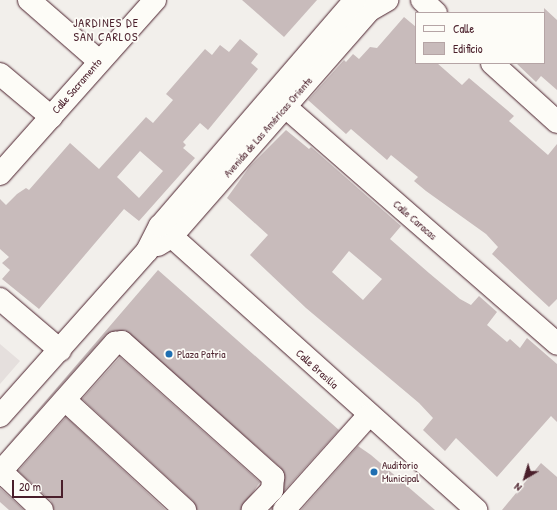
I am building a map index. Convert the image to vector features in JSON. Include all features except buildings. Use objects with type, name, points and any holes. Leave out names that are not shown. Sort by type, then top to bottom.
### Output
[{"type":"street","points":[[29,0],[99,61]]},
{"type":"street","name":"Calle Sacramento","points":[[0,174],[99,61],[155,0]]},
{"type":"street","name":"Avenida de Las Américas Oriente","points":[[280,101],[355,0]]},
{"type":"street","name":"Avenida de Las Américas Oriente","points":[[0,416],[280,101],[370,10],[387,0]]},
{"type":"street","points":[[422,0],[435,12]]},
{"type":"street","points":[[493,64],[557,122]]},
{"type":"street","points":[[0,74],[51,117]]},
{"type":"street","name":"Calle Caracas","points":[[280,101],[557,344]]},
{"type":"street","name":"Calle Brasilia","points":[[165,231],[368,416],[476,510]]},
{"type":"street","points":[[0,299],[60,350]]},
{"type":"street","points":[[42,510],[7,477],[3,469],[115,343],[122,342],[273,477],[272,490],[253,510]]},
{"type":"street","points":[[64,400],[185,510]]},
{"type":"street","points":[[284,510],[368,416]]},
{"type":"shaded area","points":[[0,344],[20,361],[0,384]]},
{"type":"place","name":"Plaza Patria","points":[[169,354]]},
{"type":"place","name":"Auditorio Municipal","points":[[374,472]]},
{"type":"district","name":"JARDINES DE SAN CARLOS","points":[[106,30]]}]
